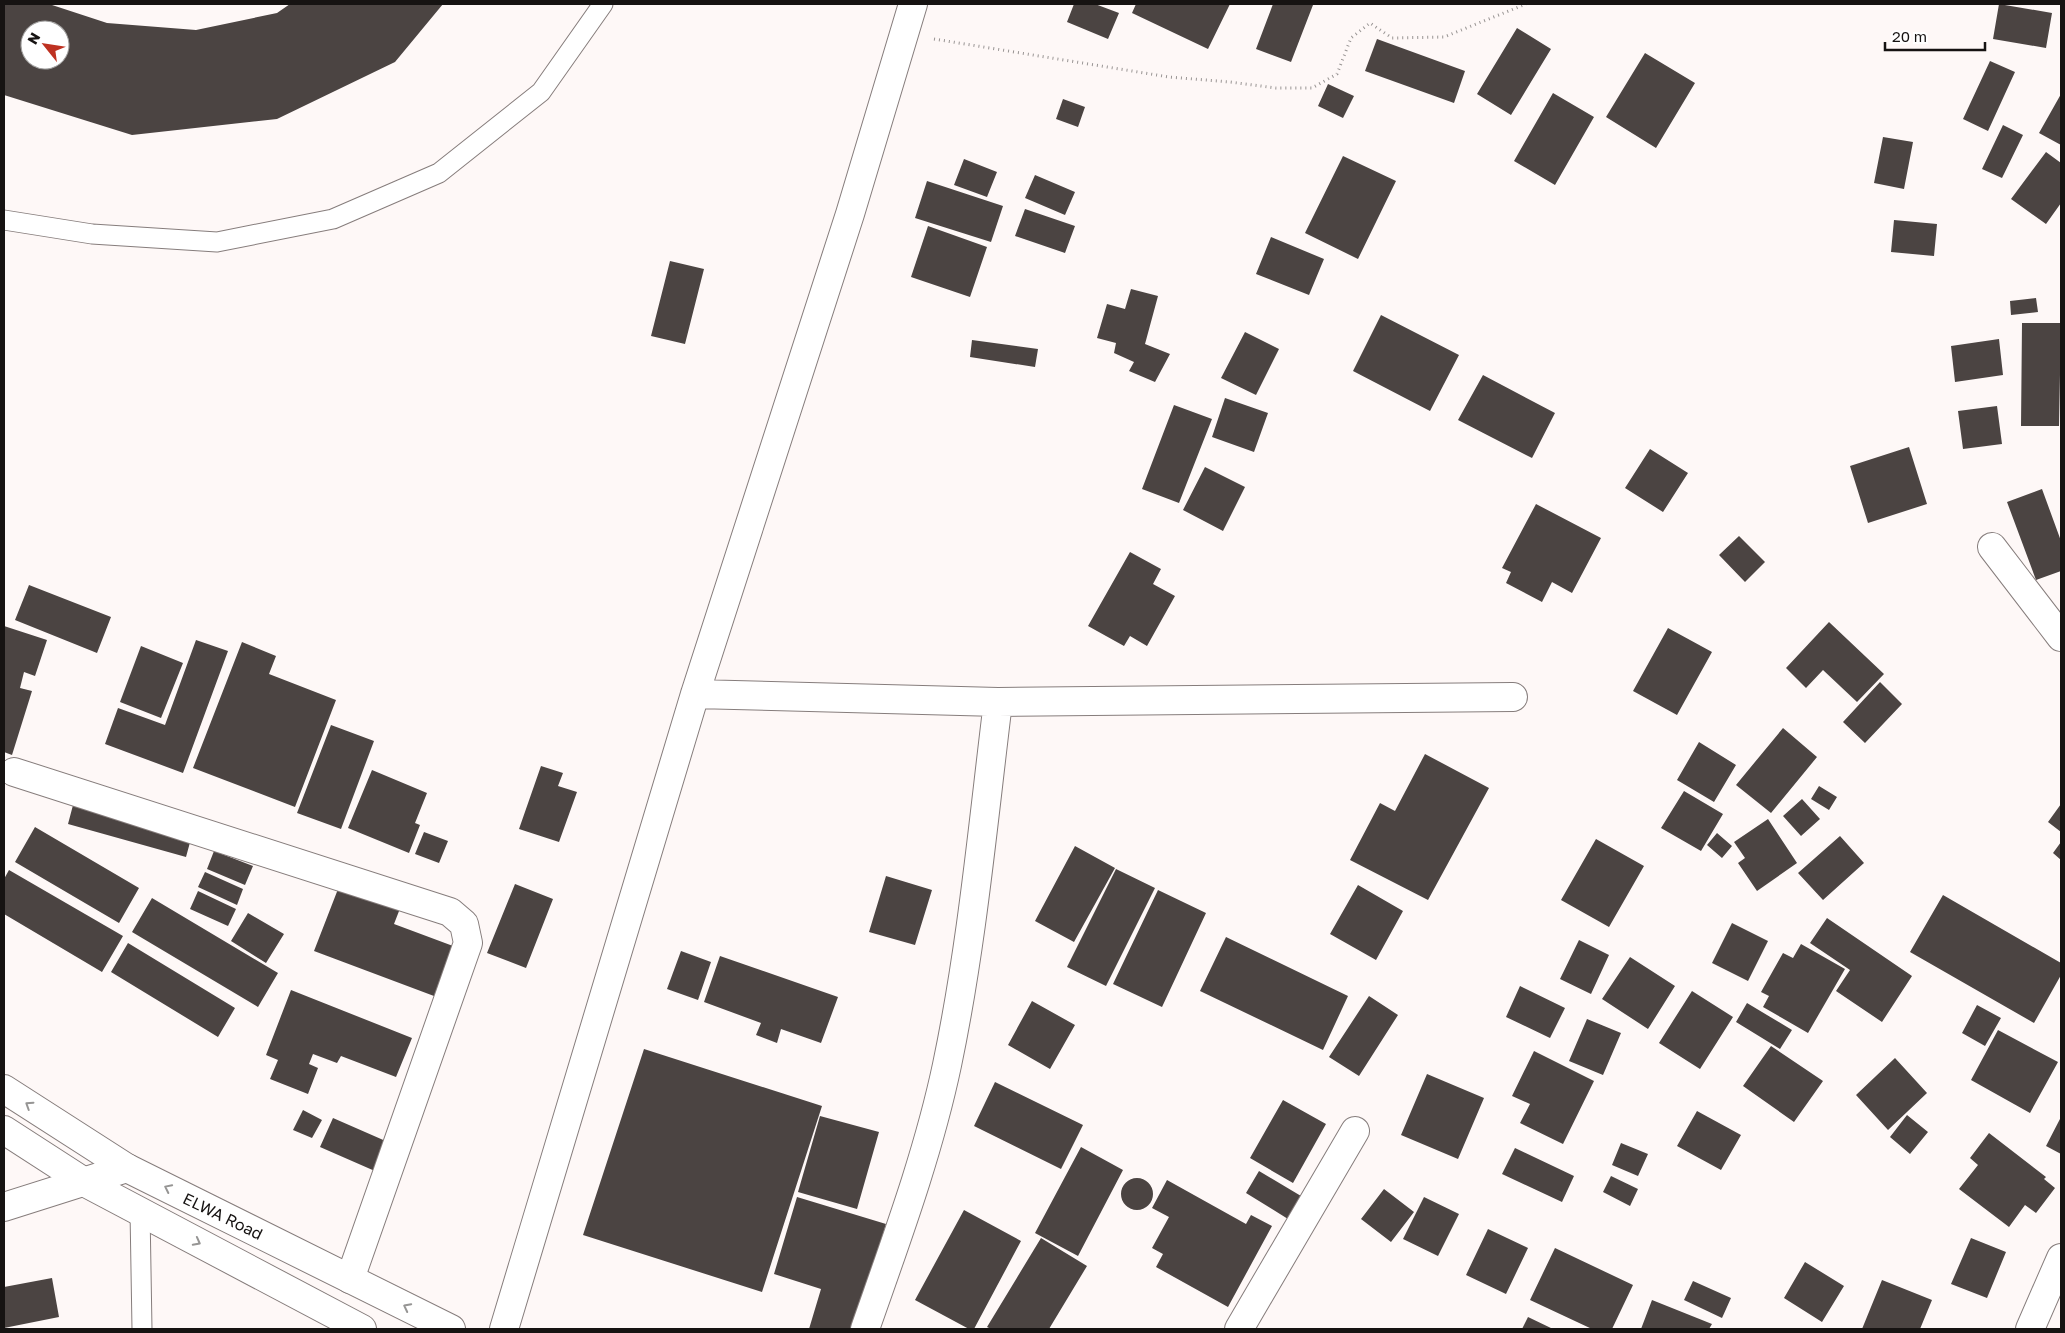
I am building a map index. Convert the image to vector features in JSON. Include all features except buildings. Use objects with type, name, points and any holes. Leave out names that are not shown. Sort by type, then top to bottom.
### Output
[{"type":"street","points":[[504,1329],[695,694],[850,214],[913,4]]},
{"type":"street","points":[[1992,547],[2061,637]]},
{"type":"street","points":[[695,694],[998,702],[1513,697]]},
{"type":"street","points":[[865,1329],[925,1146],[946,1067],[964,970],[998,702]]},
{"type":"street","points":[[14,772],[450,912],[464,924],[468,943],[350,1279]]},
{"type":"street","name":"ELWA Road","points":[[4,1089],[127,1168],[451,1329]]},
{"type":"street","name":"ELWA Road","points":[[4,1130],[86,1183],[362,1329]]},
{"type":"street","points":[[1239,1329],[1356,1131]]},
{"type":"street","points":[[4,1207],[86,1183],[127,1168]]},
{"type":"street","points":[[2030,1329],[2061,1258]]},
{"type":"lane","points":[[4,220],[92,234],[217,242],[333,219],[439,173],[541,92],[604,4]]},
{"type":"lane","points":[[140,1212],[142,1329]]},
{"type":"path","points":[[903,34],[1169,77],[1276,88],[1312,88],[1337,74],[1351,38],[1370,23],[1392,38],[1444,37],[1526,4]]}]
